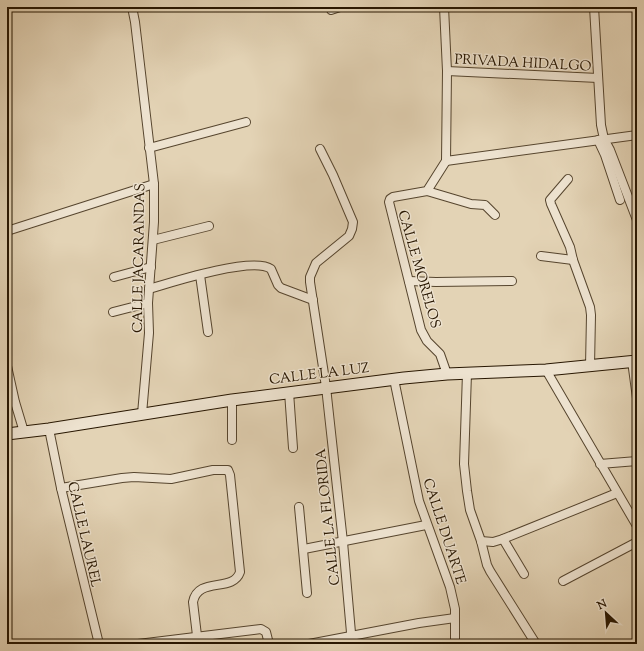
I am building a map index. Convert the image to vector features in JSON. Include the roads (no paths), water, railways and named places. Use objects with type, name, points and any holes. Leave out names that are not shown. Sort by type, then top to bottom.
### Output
[{"type":"street","name":"CALLE JACARANDAS","points":[[132,7],[136,22],[154,184],[148,303],[149,333],[142,414]]},
{"type":"street","points":[[331,10],[340,7]]},
{"type":"street","points":[[444,7],[447,71],[446,160],[427,191],[471,204],[485,205],[495,215]]},
{"type":"street","points":[[594,7],[601,140],[620,200]]},
{"type":"street","name":"PRIVADA HIDALGO","points":[[447,71],[598,78]]},
{"type":"street","points":[[149,148],[246,122]]},
{"type":"street","points":[[446,160],[637,135]]},
{"type":"street","points":[[601,140],[610,150],[637,220]]},
{"type":"street","name":"CALLE LA FLORIDA","points":[[320,149],[353,222],[349,236],[316,263],[310,277],[326,387],[352,640]]},
{"type":"street","points":[[568,179],[550,200],[555,216],[570,247],[573,260],[590,307],[590,366]]},
{"type":"street","points":[[7,231],[154,184]]},
{"type":"street","name":"CALLE MORELOS","points":[[427,191],[393,197],[389,202],[421,330],[427,341],[440,354],[447,374]]},
{"type":"street","points":[[152,240],[209,226]]},
{"type":"street","points":[[541,256],[573,260]]},
{"type":"street","points":[[149,288],[232,267],[262,265],[271,270],[281,288],[313,300]]},
{"type":"street","points":[[114,277],[151,267]]},
{"type":"street","points":[[200,275],[208,332]]},
{"type":"street","points":[[409,281],[512,281]]},
{"type":"street","points":[[113,312],[148,303]]},
{"type":"street","points":[[635,361],[637,398]]},
{"type":"street","name":"CALLE LA LUZ","points":[[7,434],[49,429],[232,400],[399,378],[447,374],[546,370],[635,361]]},
{"type":"street","points":[[7,366],[13,395],[24,432]]},
{"type":"street","points":[[546,370],[637,526]]},
{"type":"street","points":[[467,373],[464,464],[470,510],[481,541],[487,565],[536,644]]},
{"type":"street","name":"CALLE DUARTE","points":[[399,378],[419,501],[426,525],[450,587],[455,609],[456,644]]},
{"type":"street","points":[[289,392],[293,448]]},
{"type":"street","points":[[232,400],[232,440]]},
{"type":"street","name":"CALLE LAUREL","points":[[49,429],[61,488],[99,644]]},
{"type":"street","points":[[600,464],[637,461]]},
{"type":"street","points":[[61,488],[122,478],[134,477],[171,479],[223,469],[228,470],[230,475],[240,572],[233,581],[200,589],[194,597],[193,602],[197,641]]},
{"type":"street","points":[[481,541],[494,542],[503,539],[617,493]]},
{"type":"street","points":[[299,507],[307,593]]},
{"type":"street","points":[[304,549],[426,525]]},
{"type":"street","points":[[503,539],[524,574]]},
{"type":"street","points":[[563,581],[637,542]]},
{"type":"street","points":[[309,644],[352,640],[419,623],[455,618]]},
{"type":"street","points":[[138,644],[197,641],[261,629],[266,632],[269,644]]}]
